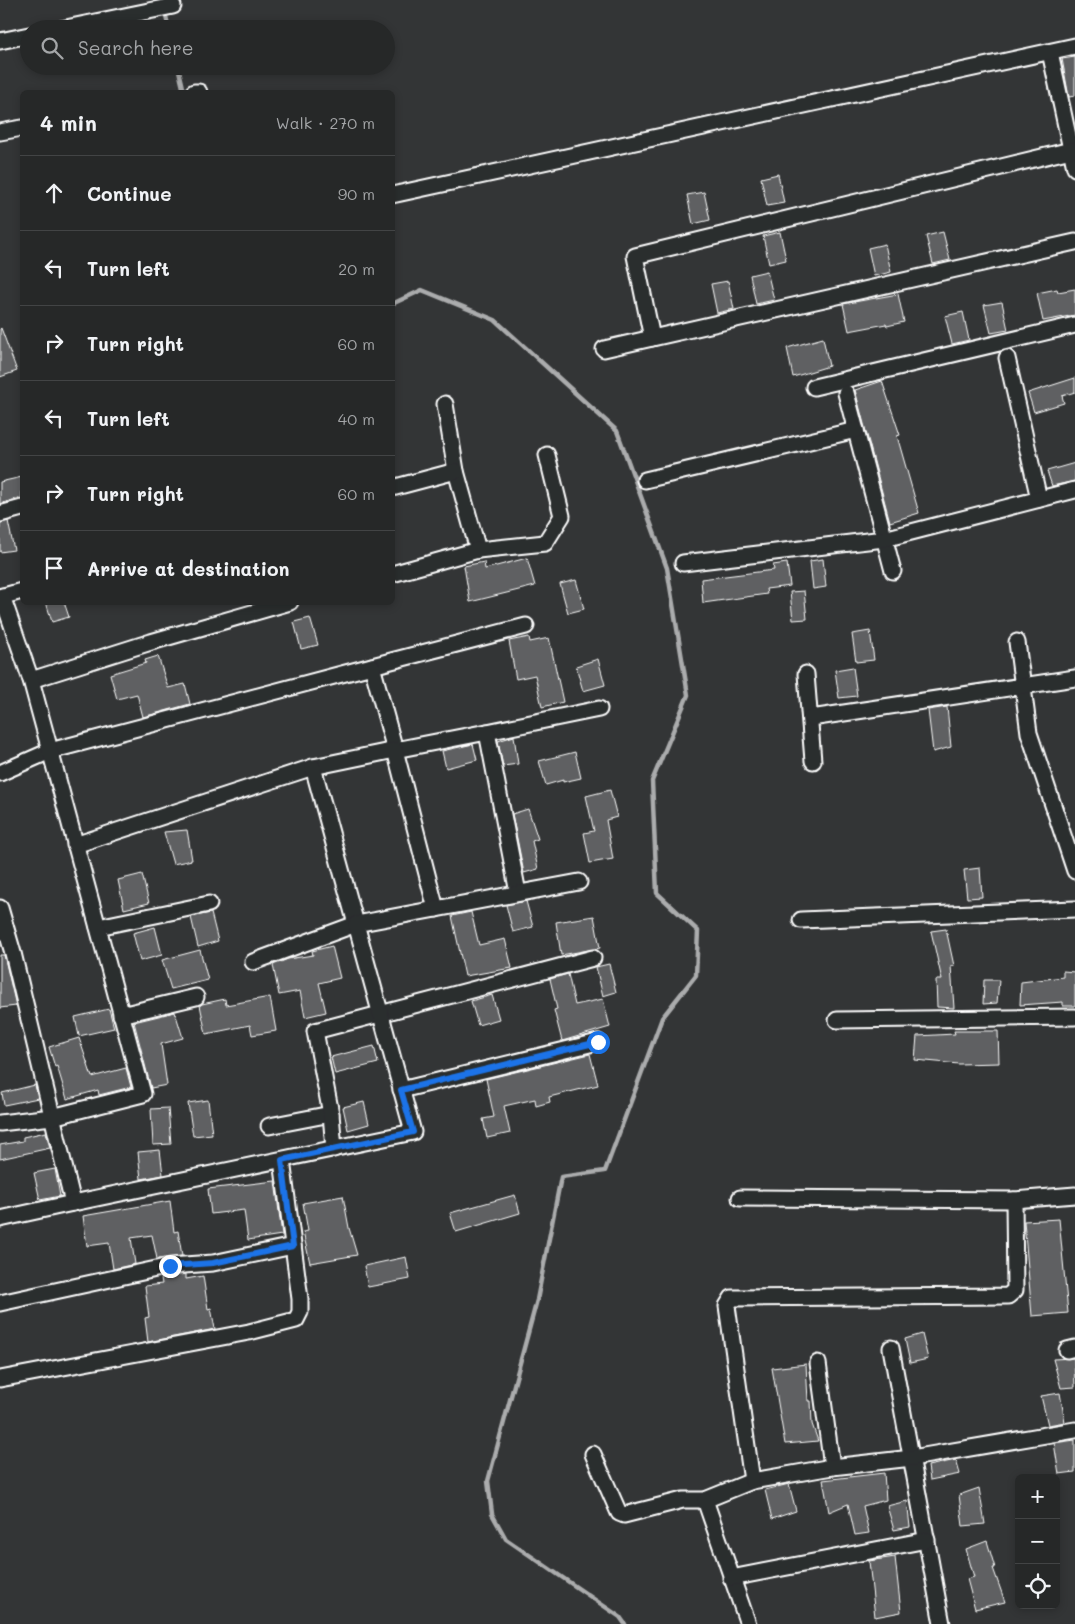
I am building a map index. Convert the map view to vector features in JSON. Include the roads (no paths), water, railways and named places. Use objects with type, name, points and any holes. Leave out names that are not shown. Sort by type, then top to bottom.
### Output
[{"type":"street","points":[[105,20],[173,6]]},
{"type":"street","points":[[0,41],[20,37]]},
{"type":"street","points":[[395,194],[1075,46]]},
{"type":"street","points":[[1050,52],[1075,168]]},
{"type":"street","points":[[0,132],[20,128]]},
{"type":"street","points":[[652,338],[635,256],[1071,150]]},
{"type":"street","points":[[604,349],[1075,242]]},
{"type":"street","points":[[814,387],[1075,325]]},
{"type":"street","points":[[1007,358],[1039,499]]},
{"type":"street","points":[[846,394],[893,571]]},
{"type":"street","points":[[445,404],[456,471],[478,550]]},
{"type":"street","points":[[645,480],[856,430]]},
{"type":"street","points":[[395,573],[478,550],[545,543],[562,516],[547,455]]},
{"type":"street","points":[[395,487],[456,471]]},
{"type":"street","points":[[683,563],[884,538],[1075,490]]},
{"type":"street","points":[[0,514],[20,509]]},
{"type":"street","points":[[0,1123],[52,1117],[143,1094],[31,680],[1,597],[20,592]]},
{"type":"street","points":[[31,680],[235,610],[269,605]]},
{"type":"street","points":[[0,773],[50,751],[526,626]]},
{"type":"street","points":[[1017,642],[1028,733],[1075,871]]},
{"type":"street","points":[[372,666],[436,909]]},
{"type":"street","points":[[806,674],[813,761]]},
{"type":"street","points":[[811,718],[1075,678]]},
{"type":"street","points":[[75,845],[312,767],[599,709]]},
{"type":"street","points":[[488,732],[518,893]]},
{"type":"street","points":[[0,1219],[413,1132],[312,767]]},
{"type":"street","points":[[252,962],[356,924],[579,882]]},
{"type":"street","points":[[98,928],[209,904]]},
{"type":"street","points":[[0,908],[13,953],[73,1203]]},
{"type":"street","points":[[801,920],[1075,909]]},
{"type":"street","points":[[334,1148],[331,1114],[315,1031],[593,958]]},
{"type":"street","points":[[121,1015],[196,996]]},
{"type":"street","points":[[837,1020],[1075,1017]]},
{"type":"street","points":[[401,1090],[598,1042]]},
{"type":"street","points":[[269,1126],[331,1114]]},
{"type":"street","points":[[0,1379],[249,1332],[296,1320],[300,1312],[300,1299],[282,1160]]},
{"type":"street","points":[[740,1198],[1014,1200],[1075,1195]]},
{"type":"street","points":[[752,1481],[726,1306],[732,1298],[1008,1296],[1015,1290],[1014,1200]]},
{"type":"street","points":[[0,1303],[170,1266],[213,1263],[293,1246]]},
{"type":"street","points":[[891,1348],[942,1624]]},
{"type":"street","points":[[818,1363],[832,1467]]},
{"type":"street","points":[[593,1454],[619,1513],[624,1514],[683,1500],[705,1500],[752,1481],[832,1467],[912,1458],[1075,1430]]},
{"type":"street","points":[[705,1500],[748,1624]]},
{"type":"street","points":[[731,1578],[927,1540]]},
{"type":"waterway","points":[[162,0],[167,20]]},
{"type":"waterway","points":[[180,75],[184,90]]},
{"type":"waterway","points":[[395,303],[422,290],[495,320],[617,431],[667,568],[688,695],[652,781],[657,893],[698,931],[696,975],[662,1018],[605,1171],[561,1177],[537,1300],[488,1481],[492,1514],[506,1539],[620,1617],[625,1624]]}]
